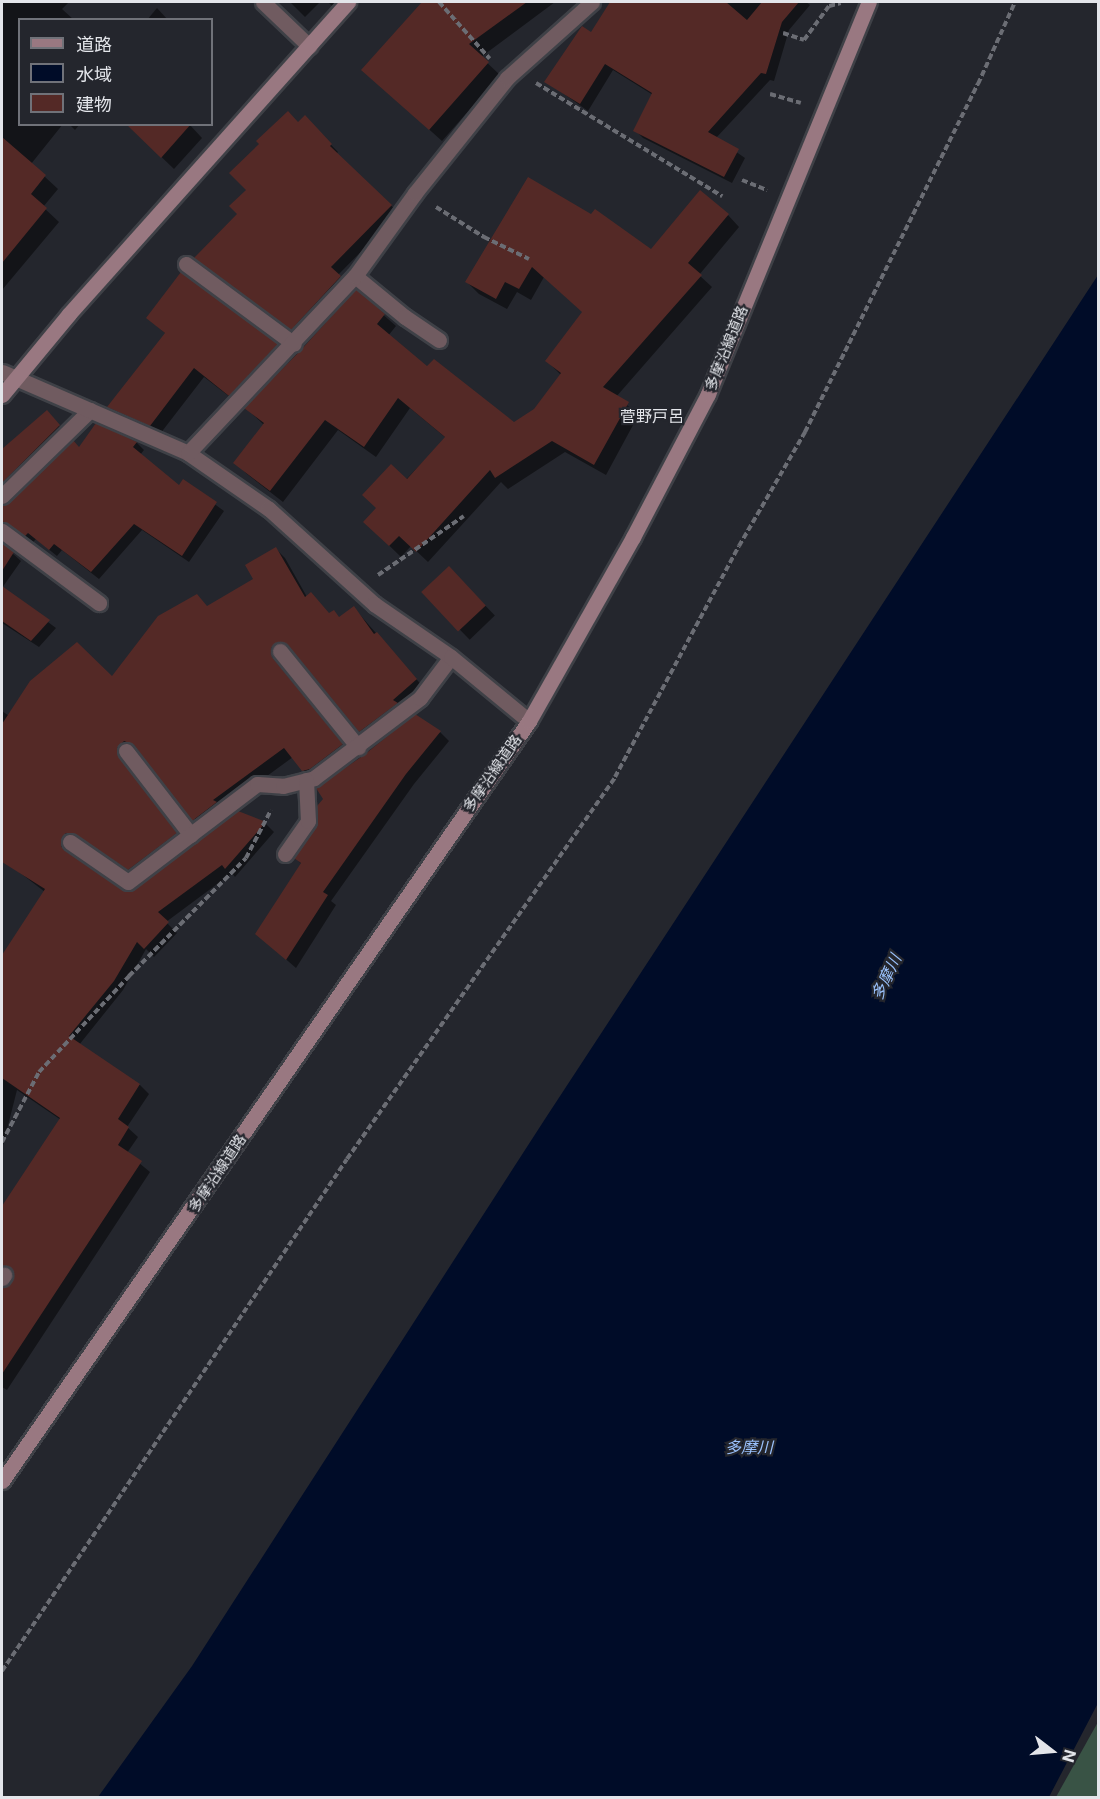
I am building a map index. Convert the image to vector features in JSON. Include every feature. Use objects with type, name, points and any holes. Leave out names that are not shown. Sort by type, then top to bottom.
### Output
[{"type":"street","points":[[262,2],[309,46]]},
{"type":"street","points":[[2,395],[69,314],[348,2]]},
{"type":"street","points":[[189,453],[294,344],[355,276],[415,194],[511,74],[592,2]]},
{"type":"street","name":"多摩沿線道路","points":[[2,1481],[530,721],[633,537],[708,394],[869,2]]},
{"type":"street","points":[[186,264],[294,344]]},
{"type":"street","points":[[355,276],[439,340]]},
{"type":"street","points":[[2,372],[189,453],[269,509],[374,604],[451,657],[530,721]]},
{"type":"street","points":[[2,496],[90,410]]},
{"type":"street","points":[[2,531],[99,603]]},
{"type":"street","points":[[280,651],[358,747]]},
{"type":"street","points":[[70,842],[128,882],[257,784],[283,786],[314,778],[420,698],[451,657]]},
{"type":"street","points":[[126,752],[191,835]]},
{"type":"street","points":[[285,854],[308,821],[306,780]]},
{"type":"path","points":[[439,2],[511,74],[722,196]]},
{"type":"path","points":[[783,33],[804,40],[829,6],[846,2]]},
{"type":"path","points":[[2,1671],[347,1159],[615,777],[739,546],[805,432],[978,84],[1015,2]]},
{"type":"path","points":[[770,94],[808,105]]},
{"type":"path","points":[[742,180],[773,193]]},
{"type":"path","points":[[415,194],[484,237],[529,259]]},
{"type":"path","points":[[358,590],[464,516]]},
{"type":"path","points":[[2,1142],[39,1072],[137,968],[246,858],[283,786]]},
{"type":"green space","points":[[1098,1722],[1098,1797],[1056,1797],[1075,1763]]},
{"type":"water","name":"多摩川","points":[[1098,275],[1098,1703],[1049,1797],[98,1797],[192,1666],[545,1119]]},
{"type":"building","points":[[422,2],[527,2],[469,44],[489,62],[429,130],[361,70]]},
{"type":"building","points":[[610,2],[726,2],[747,20],[762,2],[799,2],[782,22],[766,74],[761,73],[708,132],[739,149],[724,177],[633,131],[652,93],[605,64],[580,104],[544,82],[582,26],[591,32]]},
{"type":"building","points":[[288,111],[298,122],[305,115],[332,144],[330,146],[392,205],[331,267],[341,276],[291,330],[194,258],[237,214],[229,206],[246,190],[229,173],[259,144],[256,141]]},
{"type":"building","points":[[128,126],[189,126],[161,158]]},
{"type":"building","points":[[2,137],[46,175],[31,194],[47,208],[2,263]]},
{"type":"building","points":[[528,177],[591,214],[595,209],[651,249],[700,190],[729,214],[688,263],[702,275],[603,387],[629,402],[594,465],[552,441],[495,478],[490,470],[416,552],[399,536],[389,546],[363,522],[376,508],[362,495],[391,464],[407,479],[445,437],[398,398],[364,447],[325,420],[270,491],[233,463],[264,423],[244,408],[356,289],[385,314],[377,324],[427,366],[434,359],[514,422],[534,409],[561,373],[545,361],[582,312],[532,267],[519,289],[505,282],[496,299],[465,282]]},
{"type":"building","points":[[181,272],[278,344],[229,396],[194,368],[150,426],[107,407],[165,333],[146,318]]},
{"type":"building","points":[[47,410],[60,425],[2,483],[2,449]]},
{"type":"building","points":[[96,423],[137,442],[133,447],[179,485],[183,479],[217,502],[182,556],[134,524],[91,572],[54,544],[49,550],[28,533],[25,536],[2,521],[2,505],[9,503],[73,440],[79,447]]},
{"type":"building","points":[[2,543],[14,552],[2,571]]},
{"type":"building","points":[[276,547],[305,597],[311,592],[329,613],[334,610],[339,617],[354,606],[374,634],[377,632],[417,679],[393,700],[398,703],[359,732],[288,645],[278,642],[271,648],[272,657],[343,744],[310,769],[302,771],[284,748],[213,800],[217,802],[192,821],[134,745],[124,741],[117,748],[118,756],[177,833],[128,870],[75,834],[66,833],[62,837],[61,846],[64,850],[122,890],[129,892],[238,811],[266,822],[225,869],[222,865],[158,912],[169,922],[144,949],[137,942],[114,981],[69,1036],[140,1084],[118,1119],[129,1127],[118,1145],[142,1161],[2,1374],[2,1288],[10,1284],[14,1275],[10,1267],[2,1266],[2,1206],[60,1118],[2,1078],[2,955],[45,889],[2,862],[2,724],[30,681],[77,642],[112,676],[158,616],[197,594],[207,606],[253,579],[245,565]]},
{"type":"building","points":[[449,566],[486,605],[458,631],[421,592]]},
{"type":"building","points":[[2,586],[50,620],[31,641],[2,621]]},
{"type":"building","points":[[415,714],[441,731],[406,774],[323,892],[328,895],[286,960],[255,934],[301,863],[294,858],[316,827],[317,806],[323,799],[316,788],[364,755]]},
{"type":"district","name":"菅野戸呂","points":[[652,416]]}]
